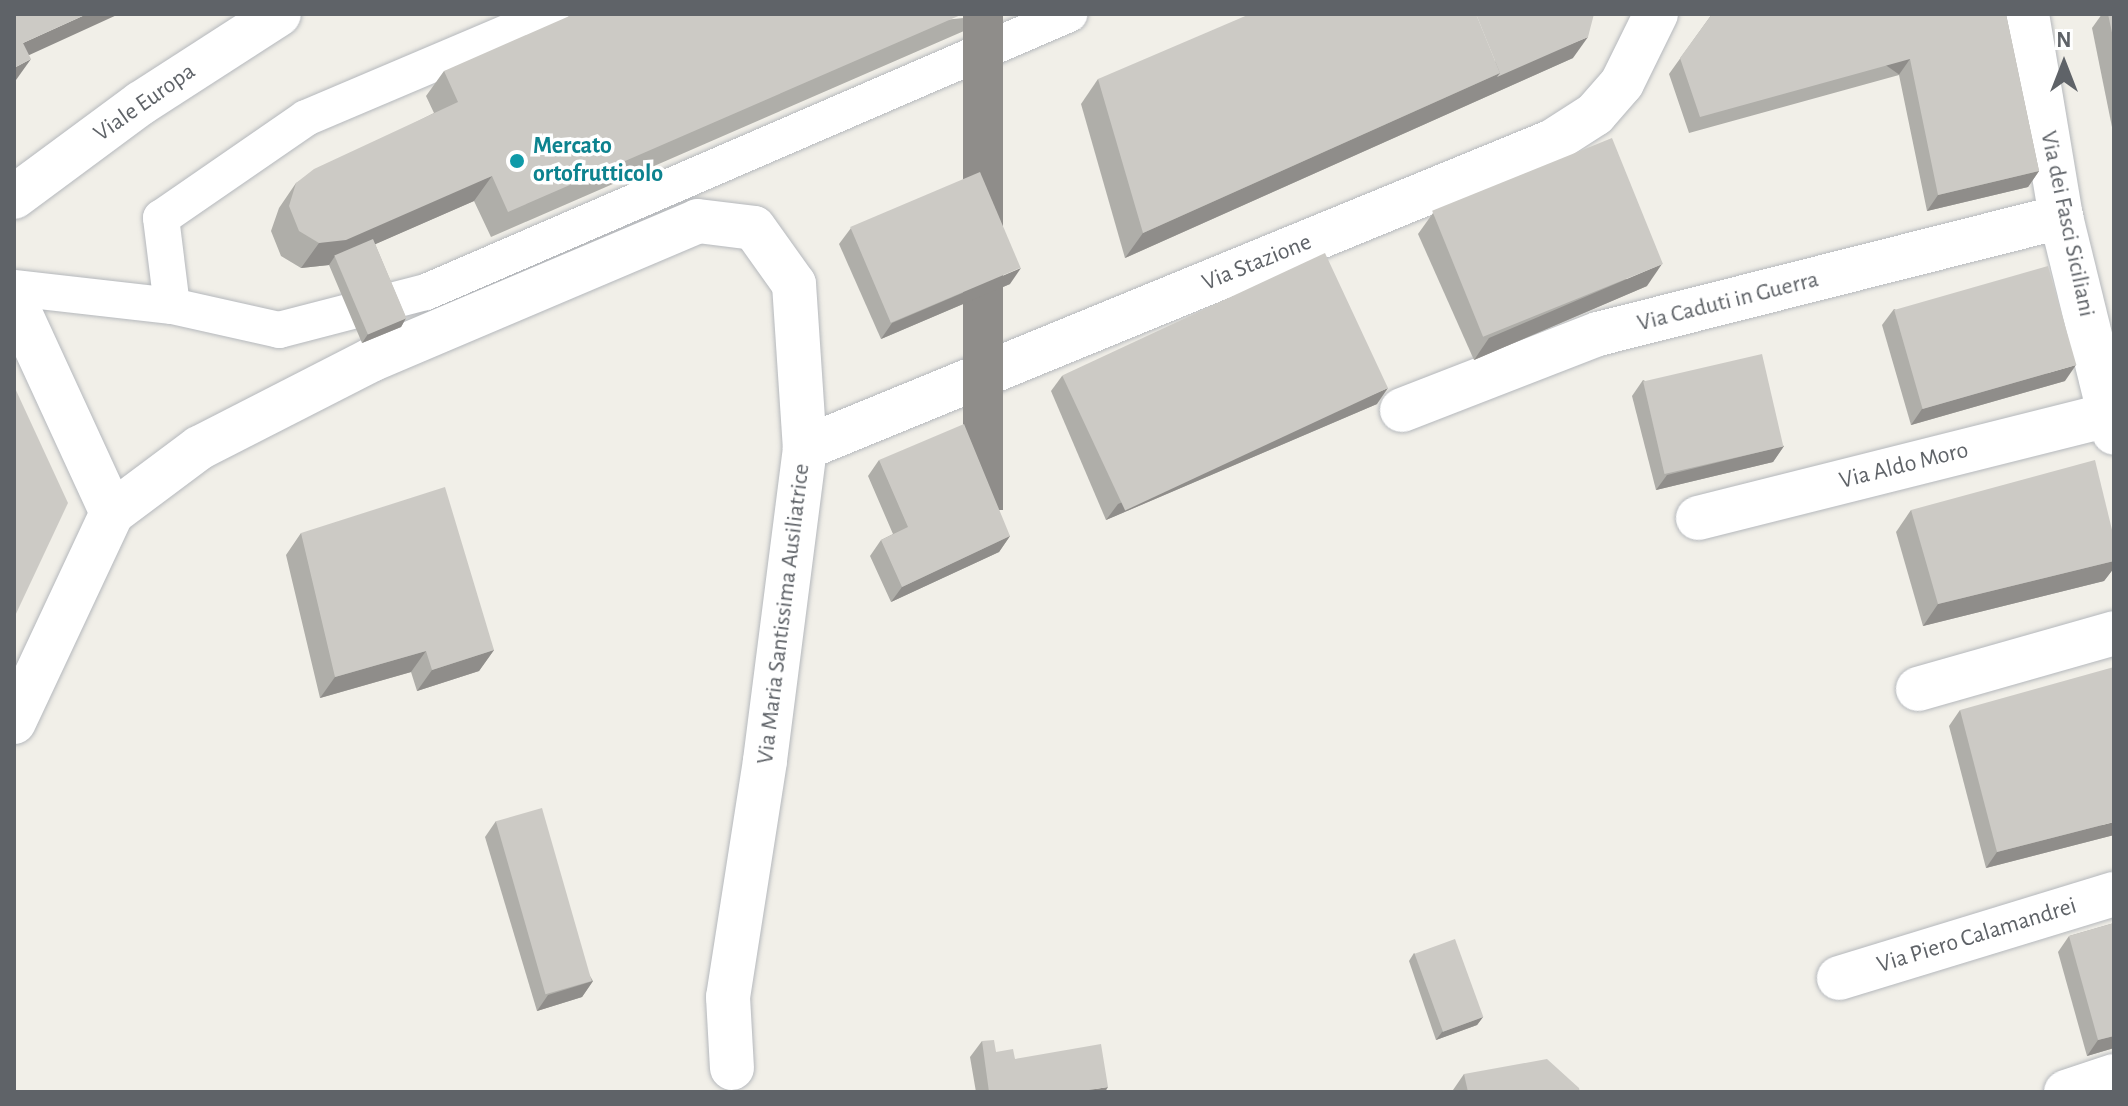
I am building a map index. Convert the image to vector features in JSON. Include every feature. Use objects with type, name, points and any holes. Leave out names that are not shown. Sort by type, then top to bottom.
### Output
[{"type":"street","name":"Viale Europa","points":[[14,197],[141,103],[279,14]]},
{"type":"street","name":"Via Stazione","points":[[805,448],[1553,141],[1595,114],[1622,83],[1656,14]]},
{"type":"street","name":"Via dei Fasci Siciliani","points":[[2027,14],[2061,217],[2112,424]]},
{"type":"street","name":"Via Caduti in Guerra","points":[[1402,410],[1598,334],[2061,217]]},
{"type":"street","name":"Via Maria Santissima Ausiliatrice","points":[[112,513],[199,448],[371,360],[698,221],[754,228],[794,284],[805,448],[765,761],[728,997],[732,1068]]},
{"type":"street","points":[[14,300],[112,513],[14,722]]},
{"type":"street","name":"Via Aldo Moro","points":[[1698,518],[2112,424]]},
{"type":"street","points":[[1918,689],[2114,633]]},
{"type":"street","name":"Via Piero Calamandrei","points":[[1839,978],[2114,894]]},
{"type":"street","points":[[2066,1092],[2114,1076]]},
{"type":"lane","points":[[172,306],[161,218],[306,118],[551,14]]},
{"type":"lane","points":[[14,288],[172,306],[279,330],[426,292],[1069,14]]},
{"type":"building","points":[[14,14],[87,14],[23,43],[31,59],[14,68]]},
{"type":"building","name":"Mercato ortofrutticolo","points":[[574,14],[963,14],[508,212],[492,176],[346,240],[319,243],[299,231],[289,206],[296,183],[314,169],[458,102],[444,71]]},
{"type":"building","points":[[1250,14],[1476,14],[1500,73],[1143,233],[1098,79]]},
{"type":"building","points":[[1476,14],[1594,14],[1588,37],[1497,77],[1500,73]]},
{"type":"building","points":[[1712,14],[2006,14],[2039,171],[1938,195],[1910,59],[1700,117],[1680,58]]},
{"type":"building","points":[[2108,14],[2114,14],[2114,42]]},
{"type":"building","points":[[1612,138],[1663,264],[1483,337],[1432,211]]},
{"type":"building","points":[[980,172],[1021,268],[891,323],[850,227]]},
{"type":"building","points":[[373,239],[407,318],[368,335],[334,255]]},
{"type":"building","points":[[1325,253],[1388,388],[1125,511],[1062,376]]},
{"type":"building","points":[[2048,266],[2076,365],[1923,409],[1894,310]]},
{"type":"building","points":[[1762,354],[1783,447],[1664,474],[1643,381]]},
{"type":"building","points":[[14,386],[68,503],[14,618]]},
{"type":"building","points":[[964,424],[1010,536],[902,587],[881,540],[908,527],[879,460]]},
{"type":"building","points":[[2095,460],[2114,538],[2114,561],[1938,604],[1911,510]]},
{"type":"building","points":[[445,487],[494,650],[432,670],[426,651],[335,677],[301,533]]},
{"type":"building","points":[[2114,667],[2114,822],[1997,852],[1960,710]]},
{"type":"building","points":[[542,808],[592,981],[545,994],[496,821]]},
{"type":"building","points":[[2114,923],[2114,1036],[2098,1040],[2069,936]]},
{"type":"building","points":[[1455,939],[1483,1017],[1443,1032],[1415,954]]},
{"type":"building","points":[[994,1040],[996,1052],[1013,1049],[1015,1059],[1101,1044],[1108,1087],[1076,1092],[989,1092],[982,1041]]},
{"type":"building","points":[[1547,1059],[1580,1092],[1468,1092],[1464,1074]]},
{"type":"place","name":"Mercato ortofrutticolo","points":[[517,161]]}]
